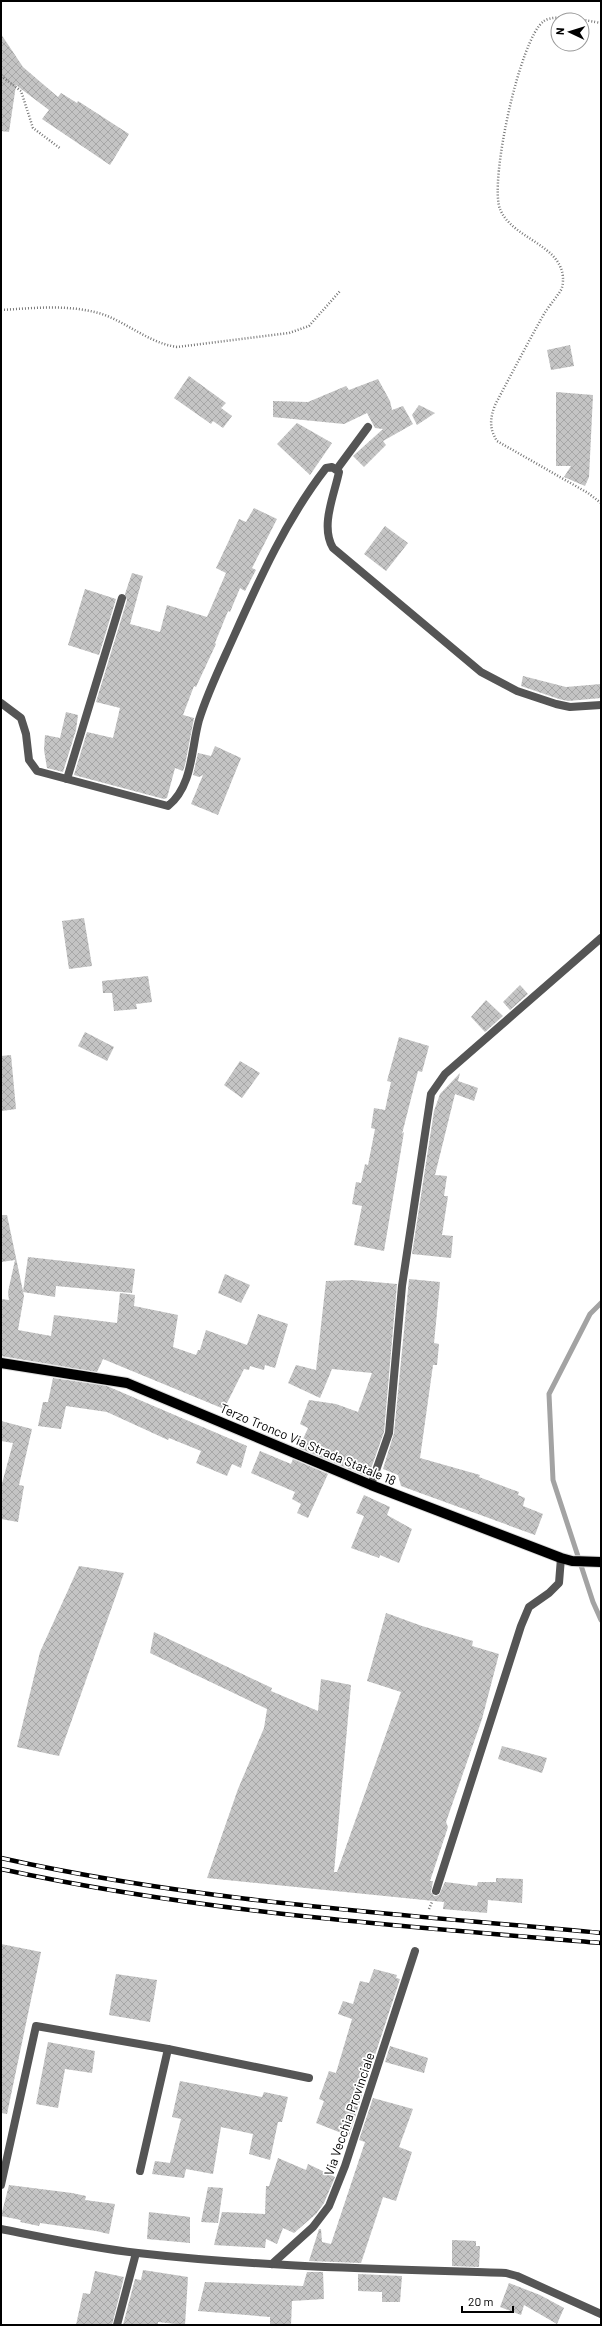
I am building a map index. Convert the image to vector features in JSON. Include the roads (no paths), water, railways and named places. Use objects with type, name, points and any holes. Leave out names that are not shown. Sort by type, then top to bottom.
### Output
[{"type":"main road","name":"Terzo Tronco Via Strada Statale 18","points":[[1,1363],[128,1383],[371,1485],[561,1558],[572,1561],[601,1562]]},
{"type":"street","points":[[337,469],[368,427]]},
{"type":"street","points":[[1,703],[21,718],[26,734],[29,760],[37,771],[159,805],[168,806],[178,798],[184,786],[199,720],[212,686],[261,577],[309,490],[326,468],[332,467],[337,469]]},
{"type":"street","points":[[337,469],[339,472],[327,529],[328,539],[333,548],[481,672],[516,691],[556,704],[570,707],[601,705]]},
{"type":"street","points":[[66,780],[122,598]]},
{"type":"street","points":[[371,1485],[389,1433],[402,1286],[431,1094],[445,1074],[601,938]]},
{"type":"street","points":[[436,1891],[521,1626],[529,1607],[549,1593],[559,1583],[561,1558]]},
{"type":"street","name":"Via Vecchia Provinciale","points":[[272,2264],[313,2228],[329,2206],[345,2166],[415,1950]]},
{"type":"street","points":[[1,2185],[36,2026],[168,2049],[309,2078]]},
{"type":"street","points":[[140,2171],[168,2049]]},
{"type":"street","points":[[1,2229],[136,2253],[272,2264],[506,2273],[517,2276],[601,2314]]},
{"type":"street","points":[[117,2325],[136,2253]]},
{"type":"waterway","points":[[601,1303],[590,1314],[549,1394],[553,1480],[593,1602],[601,1620]]},
{"type":"railway","points":[[1,1858],[150,1886],[224,1896],[375,1913],[601,1933]]},
{"type":"railway","points":[[1,1869],[75,1884],[224,1907],[300,1916],[601,1943]]}]
